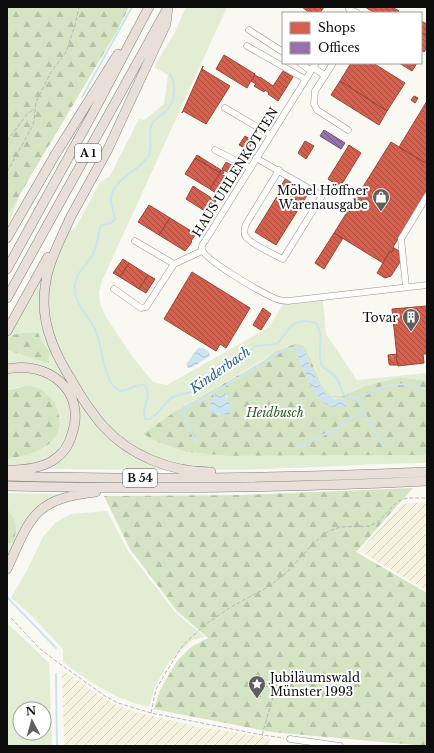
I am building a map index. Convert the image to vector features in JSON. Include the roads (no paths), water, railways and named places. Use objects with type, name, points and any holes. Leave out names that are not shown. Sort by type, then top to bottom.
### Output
[{"type":"highway","name":"A 1","points":[[7,269],[149,7]]},
{"type":"highway","name":"A 1","points":[[7,298],[168,7]]},
{"type":"highway","points":[[7,331],[108,149],[166,24],[168,7]]},
{"type":"highway","points":[[7,238],[55,155],[120,52],[139,27]]},
{"type":"highway","points":[[71,216],[48,270],[44,292],[45,313],[48,332],[56,352],[67,373],[93,414],[118,441],[160,464],[197,472],[233,472],[272,477]]},
{"type":"highway","points":[[7,369],[30,367],[44,371],[57,378],[66,388],[71,397],[75,419],[68,446],[53,461],[36,468],[7,470]]},
{"type":"highway","name":"B 54","points":[[7,476],[137,478],[272,477],[427,472]]},
{"type":"highway","name":"B 54","points":[[7,486],[162,488],[287,486],[427,481]]},
{"type":"highway","points":[[7,569],[30,520],[42,508],[56,500],[75,495],[162,488]]},
{"type":"street","points":[[249,30],[282,51]]},
{"type":"street","points":[[247,46],[306,79]]},
{"type":"street","points":[[303,64],[313,67],[325,76]]},
{"type":"street","points":[[332,64],[315,91],[314,104],[317,110],[348,130]]},
{"type":"street","name":"HAUS UHLENKOTTEN","points":[[313,67],[205,241],[202,251],[214,262],[263,292],[281,300],[288,301],[427,285]]},
{"type":"street","points":[[225,108],[271,135]]},
{"type":"street","points":[[215,150],[250,168]]},
{"type":"street","points":[[256,158],[279,170],[322,196],[283,259],[249,240],[244,231],[246,224],[279,170]]},
{"type":"street","points":[[406,287],[401,238],[427,196]]},
{"type":"street","points":[[135,242],[174,264]]},
{"type":"street","points":[[114,289],[141,308],[146,307],[174,264],[202,251]]},
{"type":"street","points":[[290,739],[340,746]]},
{"type":"water","points":[[298,347],[304,350],[315,377],[323,390],[333,398],[345,400],[346,406],[336,408],[328,405],[320,399],[308,381],[296,353],[296,349]]},
{"type":"water","points":[[198,348],[206,349],[210,356],[193,367],[188,368],[186,364]]},
{"type":"water","points":[[227,394],[226,399],[230,404],[230,414],[221,415],[218,413],[215,414],[209,412],[209,406],[213,398]]},
{"type":"waterway","name":"Kinderbach","points":[[82,97],[132,7]]},
{"type":"waterway","name":"Kinderbach","points":[[170,74],[174,83],[173,98],[166,111],[152,124],[150,132],[150,153],[137,168],[116,185],[111,200],[115,219],[111,223],[101,225],[95,250],[91,258],[77,276],[75,285],[76,298],[97,334],[104,364],[113,386],[118,390],[124,391],[144,385],[148,393],[144,415],[145,419],[149,419],[156,415],[170,399],[175,396],[194,391],[198,382],[223,371],[239,357],[248,353],[255,346],[277,344],[293,325],[308,321],[316,323],[319,328],[321,363],[337,378],[344,395],[350,397],[360,397],[388,385],[400,384],[417,386],[427,390]]},
{"type":"waterway","points":[[215,397],[214,392],[270,360],[278,353],[297,347],[299,348]]},
{"type":"waterway","points":[[197,443],[181,413],[183,410],[214,393]]},
{"type":"waterway","points":[[356,398],[383,446]]},
{"type":"waterway","points":[[297,447],[330,432],[363,411]]},
{"type":"waterway","points":[[7,597],[56,648]]},
{"type":"waterway","points":[[56,674],[57,746]]},
{"type":"place","name":"Möbel Höffner Warenausgabe","points":[[381,212]]},
{"type":"place","name":"Tovar","points":[[411,332]]},
{"type":"place","name":"Jubiläumswald Münster 1993","points":[[257,699]]},
{"type":"park label","name":"Heidbusch","points":[[275,412]]}]
